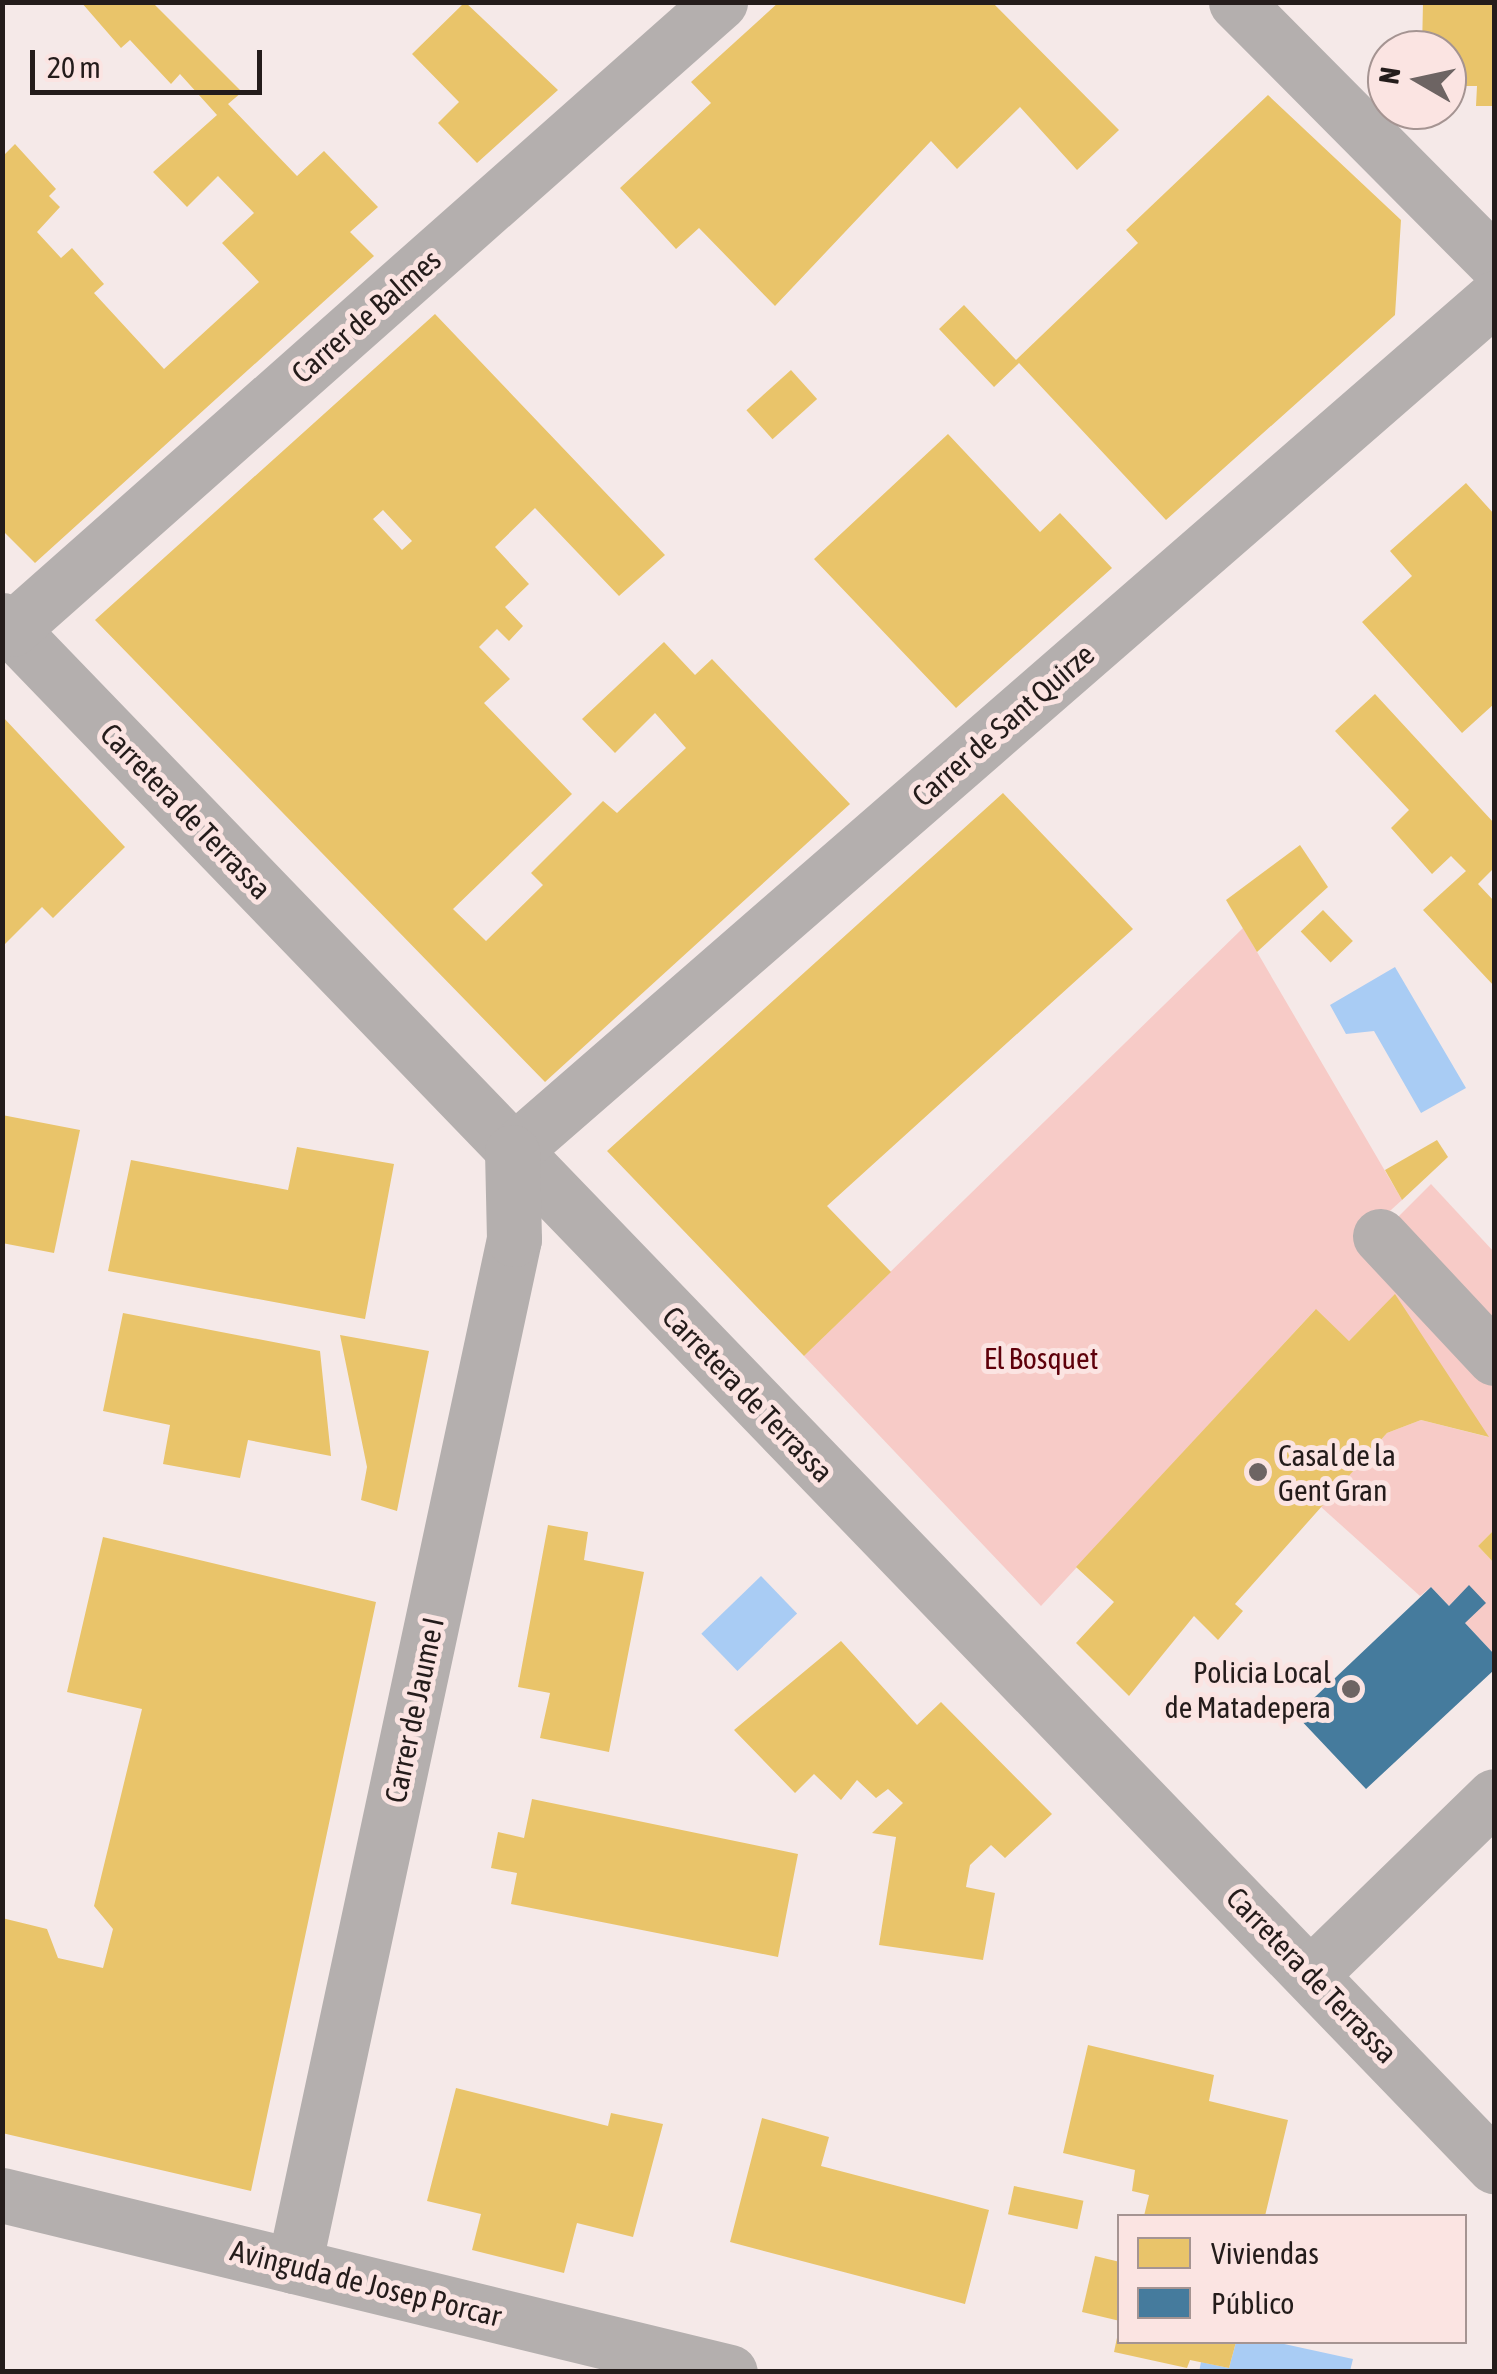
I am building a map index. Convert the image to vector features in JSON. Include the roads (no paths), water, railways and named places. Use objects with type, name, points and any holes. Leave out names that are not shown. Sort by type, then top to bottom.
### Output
[{"type":"street","name":"Carrer de Balmes","points":[[7,625],[720,2]]},
{"type":"street","points":[[1236,2],[1494,262]]},
{"type":"street","name":"Carrer de Sant Quirze","points":[[512,1152],[1494,298]]},
{"type":"street","name":"Carretera de Terrassa","points":[[7,625],[1494,2166]]},
{"type":"street","name":"Carrer de Jaume I","points":[[294,2266],[514,1239],[512,1152]]},
{"type":"street","points":[[1380,1236],[1494,1358]]},
{"type":"street","points":[[1311,1974],[1494,1796]]},
{"type":"street","name":"Avinguda de Josep Porcar","points":[[2,2195],[730,2372]]},
{"type":"water","points":[[1395,967],[1466,1088],[1421,1113],[1374,1031],[1346,1034],[1330,1005]]},
{"type":"water","points":[[761,1576],[797,1613],[737,1671],[701,1634]]},
{"type":"water","points":[[1235,2344],[1284,2344],[1353,2359],[1350,2371],[1199,2372],[1201,2362],[1229,2368]]},
{"type":"place","name":"Casal de la Gent Gran","points":[[1258,1472]]},
{"type":"place","name":"Policia Local de Matadepera","points":[[1351,1689]]},
{"type":"park label","name":"El Bosquet","points":[[1041,1358]]}]
